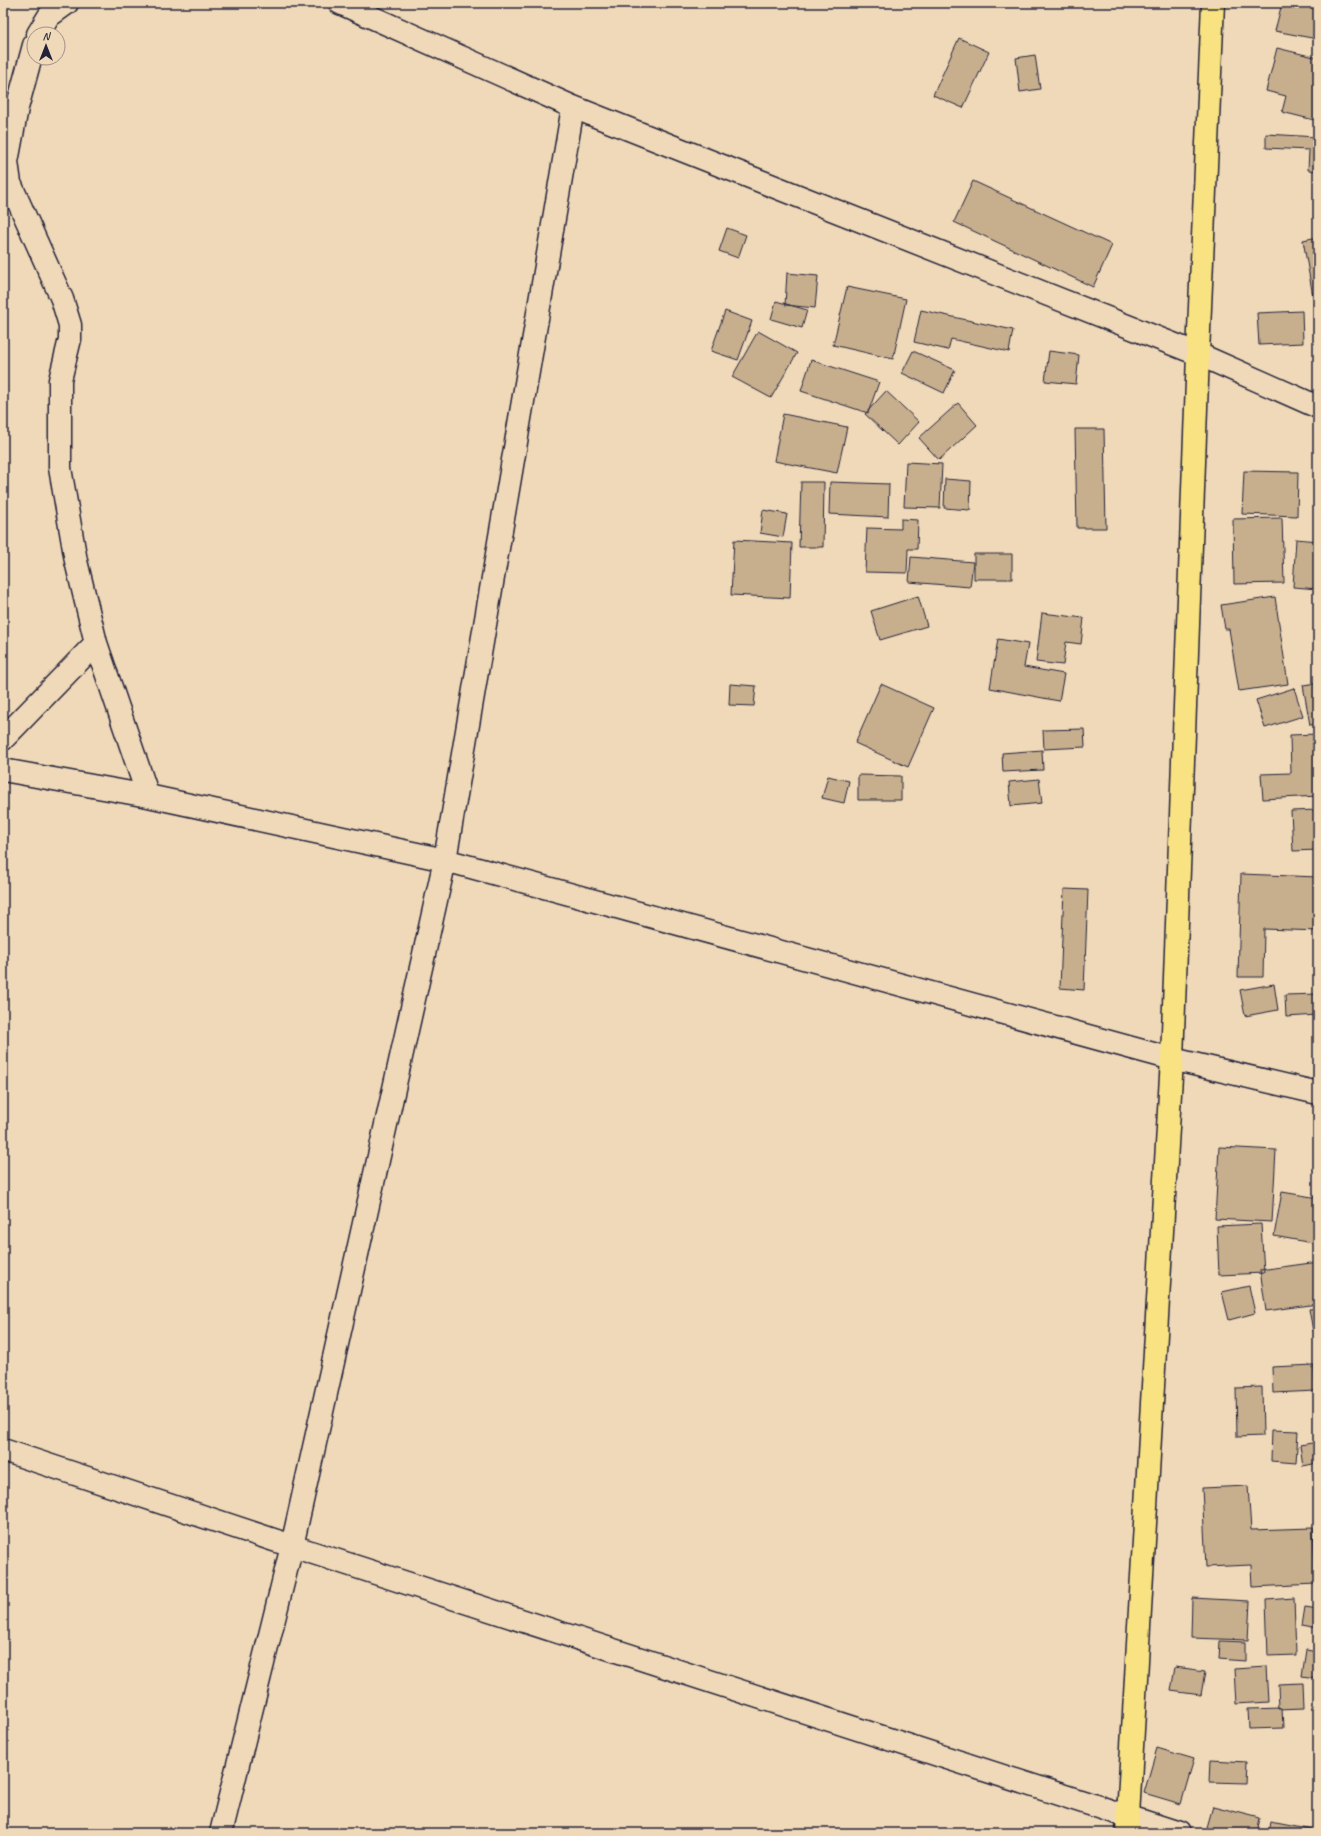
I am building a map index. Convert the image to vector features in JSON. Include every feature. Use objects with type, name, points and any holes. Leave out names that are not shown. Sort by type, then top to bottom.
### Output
[{"type":"main road","points":[[1128,1825],[1172,1059],[1198,354],[1214,3]]},
{"type":"street","points":[[43,26],[49,16],[67,3]]},
{"type":"street","points":[[340,3],[573,107],[1198,354],[1318,407]]},
{"type":"street","points":[[28,66],[17,108],[7,162],[10,183],[62,299],[70,325],[70,340],[60,380],[60,468],[76,561],[96,643],[148,796]]},
{"type":"street","points":[[221,1833],[292,1546],[445,860],[573,107]]},
{"type":"street","points":[[3,739],[96,643]]},
{"type":"street","points":[[3,770],[148,796],[445,860],[1172,1059],[1318,1093]]},
{"type":"street","points":[[3,1450],[1128,1825],[1179,1833]]},
{"type":"building","points":[[1282,3],[1318,3],[1317,39],[1275,31]]},
{"type":"building","points":[[959,38],[989,52],[963,108],[933,95]]},
{"type":"building","points":[[1277,48],[1318,58],[1318,121],[1282,112],[1286,96],[1266,91]]},
{"type":"building","points":[[1035,55],[1040,89],[1020,92],[1016,58]]},
{"type":"building","points":[[1317,131],[1318,171],[1308,170],[1309,150],[1266,148],[1266,134],[1317,137]]},
{"type":"building","points":[[973,181],[1112,245],[1093,287],[954,222]]},
{"type":"building","points":[[727,228],[746,235],[738,258],[719,251]]},
{"type":"building","points":[[1318,237],[1318,302],[1314,302],[1303,240]]},
{"type":"building","points":[[787,273],[818,276],[815,308],[785,305]]},
{"type":"building","points":[[847,287],[906,299],[893,359],[833,345]]},
{"type":"building","points":[[776,301],[807,310],[802,328],[771,319]]},
{"type":"building","points":[[921,310],[1013,330],[1009,352],[951,339],[948,350],[914,342]]},
{"type":"building","points":[[725,311],[752,321],[738,360],[711,351]]},
{"type":"building","points":[[1302,311],[1303,343],[1259,345],[1257,313]]},
{"type":"building","points":[[1314,312],[1318,312],[1318,343]]},
{"type":"building","points":[[758,331],[797,353],[771,398],[732,377]]},
{"type":"building","points":[[913,351],[955,370],[944,393],[902,373]]},
{"type":"building","points":[[1049,351],[1079,355],[1076,384],[1045,381]]},
{"type":"building","points":[[811,360],[879,382],[868,413],[801,391]]},
{"type":"building","points":[[886,391],[919,422],[898,445],[865,414]]},
{"type":"building","points":[[958,403],[977,425],[939,460],[919,438]]},
{"type":"building","points":[[783,414],[847,427],[837,473],[774,461]]},
{"type":"building","points":[[1075,429],[1104,429],[1106,528],[1077,528]]},
{"type":"building","points":[[906,462],[942,464],[940,508],[904,507]]},
{"type":"building","points":[[1244,471],[1298,472],[1297,516],[1242,514]]},
{"type":"building","points":[[945,479],[971,481],[970,510],[944,508]]},
{"type":"building","points":[[801,482],[824,482],[823,547],[799,547]]},
{"type":"building","points":[[830,482],[889,484],[888,517],[829,514]]},
{"type":"building","points":[[763,510],[787,514],[783,537],[760,533]]},
{"type":"building","points":[[1282,518],[1284,583],[1234,584],[1233,519]]},
{"type":"building","points":[[901,519],[918,520],[917,549],[908,549],[907,573],[865,572],[867,528],[901,529]]},
{"type":"building","points":[[1296,539],[1318,541],[1318,589],[1293,587]]},
{"type":"building","points":[[734,540],[792,543],[790,598],[731,595]]},
{"type":"building","points":[[974,554],[1012,554],[1012,579],[974,579]]},
{"type":"building","points":[[911,557],[973,562],[970,587],[909,582]]},
{"type":"building","points":[[918,596],[927,626],[880,640],[871,611]]},
{"type":"building","points":[[1275,597],[1288,684],[1239,691],[1229,629],[1225,629],[1221,605]]},
{"type":"building","points":[[1042,613],[1084,618],[1081,644],[1066,642],[1063,665],[1036,662]]},
{"type":"building","points":[[998,639],[1028,644],[1024,667],[1064,674],[1059,701],[990,688]]},
{"type":"building","points":[[1318,683],[1318,724],[1310,725],[1303,685]]},
{"type":"building","points":[[730,684],[756,686],[754,706],[729,705]]},
{"type":"building","points":[[881,684],[934,708],[908,767],[855,743]]},
{"type":"building","points":[[1294,688],[1303,716],[1265,728],[1256,700]]},
{"type":"building","points":[[1084,729],[1085,747],[1044,749],[1043,730]]},
{"type":"building","points":[[1318,734],[1318,796],[1263,799],[1261,774],[1291,773],[1290,735]]},
{"type":"building","points":[[1042,750],[1043,770],[1003,772],[1002,753]]},
{"type":"building","points":[[858,775],[901,776],[901,800],[858,800]]},
{"type":"building","points":[[828,776],[849,781],[844,803],[822,798]]},
{"type":"building","points":[[1039,779],[1042,803],[1011,806],[1009,782]]},
{"type":"building","points":[[1318,810],[1318,850],[1293,851],[1291,811]]},
{"type":"building","points":[[1241,874],[1318,877],[1318,931],[1264,929],[1263,977],[1238,977]]},
{"type":"building","points":[[1064,889],[1088,890],[1084,990],[1060,988]]},
{"type":"building","points":[[1274,984],[1278,1010],[1245,1016],[1240,990]]},
{"type":"building","points":[[1318,994],[1318,1015],[1286,1017],[1285,995]]},
{"type":"building","points":[[1219,1147],[1276,1150],[1272,1222],[1215,1219]]},
{"type":"building","points":[[1282,1192],[1318,1198],[1318,1244],[1274,1236]]},
{"type":"building","points":[[1261,1224],[1264,1273],[1219,1275],[1217,1226]]},
{"type":"building","points":[[1318,1262],[1318,1304],[1266,1311],[1260,1270]]},
{"type":"building","points":[[1249,1286],[1255,1313],[1229,1320],[1222,1292]]},
{"type":"building","points":[[1318,1308],[1318,1330],[1313,1331],[1309,1309]]},
{"type":"building","points":[[1314,1365],[1316,1391],[1273,1393],[1272,1367]]},
{"type":"building","points":[[1262,1387],[1263,1436],[1237,1437],[1236,1388]]},
{"type":"building","points":[[1272,1430],[1298,1431],[1296,1463],[1271,1461]]},
{"type":"building","points":[[1318,1442],[1318,1463],[1303,1466],[1300,1445]]},
{"type":"building","points":[[1248,1486],[1251,1530],[1313,1528],[1316,1584],[1252,1587],[1251,1565],[1206,1567],[1202,1488]]},
{"type":"building","points":[[1192,1598],[1250,1601],[1248,1640],[1191,1638]]},
{"type":"building","points":[[1294,1598],[1296,1655],[1268,1656],[1266,1600]]},
{"type":"building","points":[[1305,1607],[1318,1609],[1318,1629],[1302,1626]]},
{"type":"building","points":[[1220,1641],[1245,1642],[1245,1661],[1219,1659]]},
{"type":"building","points":[[1306,1650],[1318,1652],[1318,1678],[1302,1676]]},
{"type":"building","points":[[1175,1667],[1205,1671],[1201,1695],[1171,1691]]},
{"type":"building","points":[[1266,1667],[1268,1702],[1236,1704],[1234,1669]]},
{"type":"building","points":[[1303,1683],[1304,1708],[1279,1709],[1278,1684]]},
{"type":"building","points":[[1282,1708],[1283,1728],[1249,1729],[1248,1709]]},
{"type":"building","points":[[1157,1748],[1194,1759],[1181,1804],[1144,1793]]},
{"type":"building","points":[[1211,1760],[1247,1762],[1246,1783],[1210,1782]]},
{"type":"building","points":[[1213,1806],[1260,1818],[1257,1833],[1215,1833],[1206,1831]]},
{"type":"building","points":[[1271,1821],[1312,1829],[1311,1833],[1269,1833]]}]
